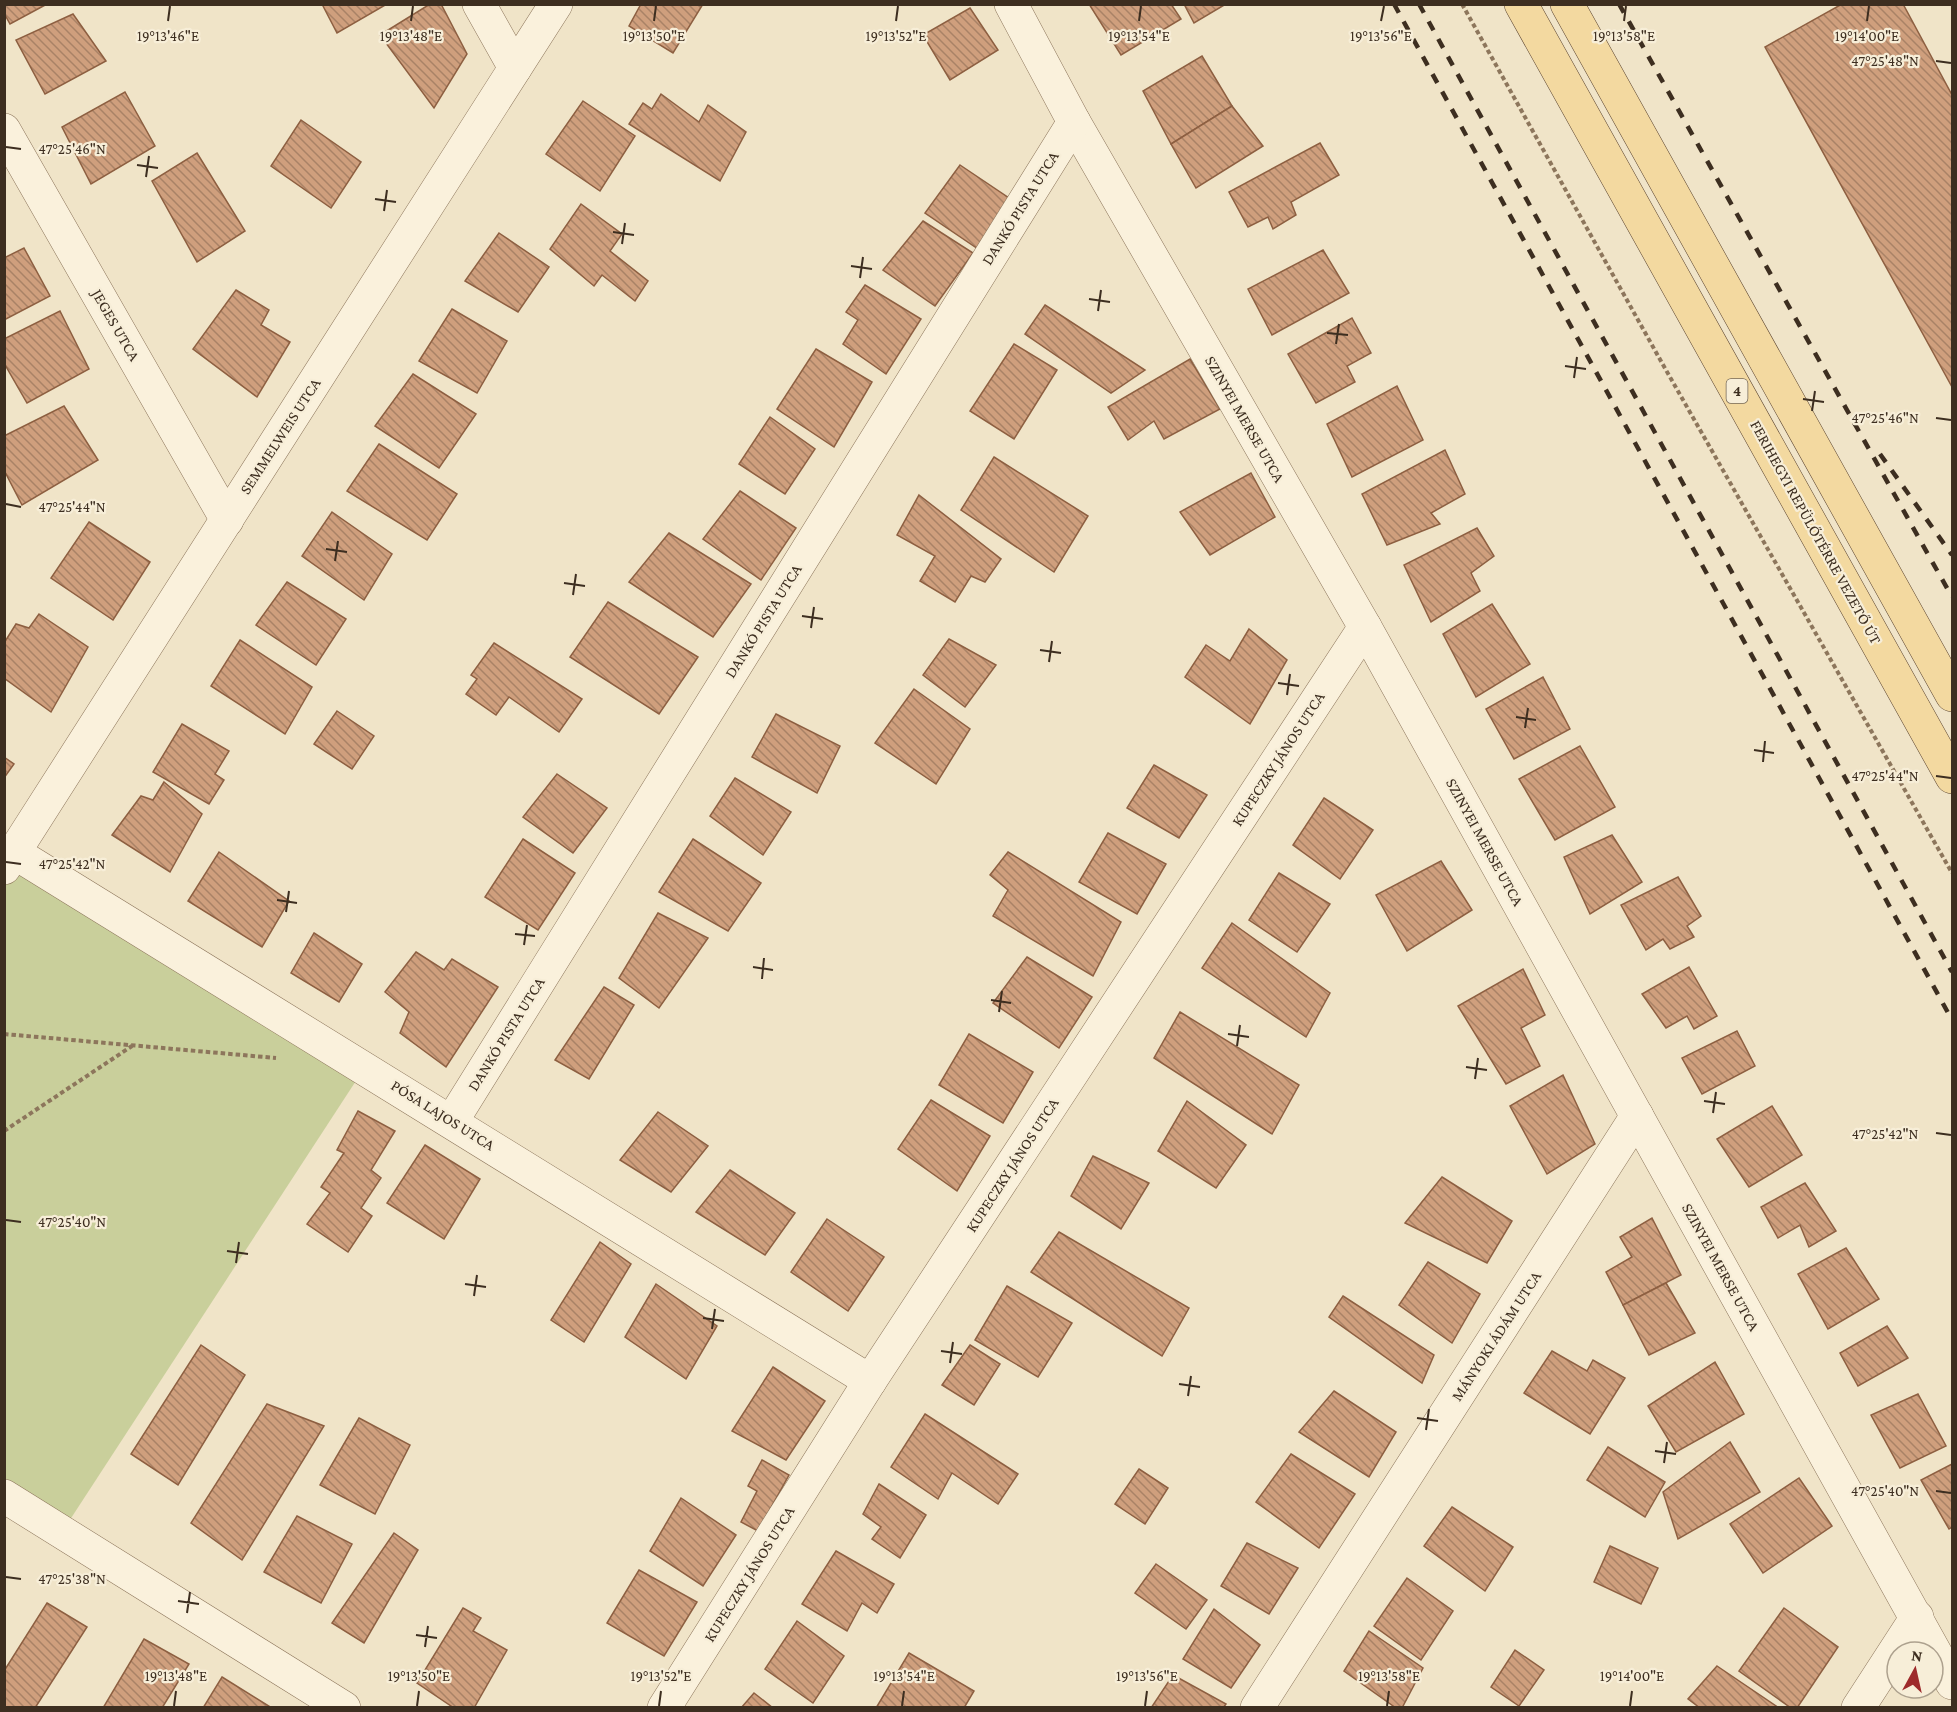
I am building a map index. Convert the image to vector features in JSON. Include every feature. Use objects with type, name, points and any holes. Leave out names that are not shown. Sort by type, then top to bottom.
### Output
[{"type":"main road","name":"FERIHEGYI REPÜLŐTÉRRE VEZETŐ ÚT","points":[[1521,4],[1953,777]]},
{"type":"main road","points":[[1567,4],[1953,695]]},
{"type":"street","points":[[479,4],[515,68]]},
{"type":"street","name":"SEMMELWEIS UTCA","points":[[10,860],[556,4]]},
{"type":"street","name":"SZINYEI MERSE UTCA","points":[[1011,4],[1074,122],[1365,627],[1953,1683]]},
{"type":"street","name":"DANKÓ PISTA UTCA","points":[[452,1121],[1074,122]]},
{"type":"street","name":"JEGES UTCA","points":[[4,130],[227,520]]},
{"type":"street","name":"KUPECZKY JÁNOS UTCA","points":[[664,1707],[870,1381],[1365,627]]},
{"type":"street","name":"PÓSA LAJOS UTCA","points":[[10,860],[452,1121],[870,1381]]},
{"type":"street","name":"MÁNYOKI ÁDÁM UTCA","points":[[1257,1707],[1637,1116]]},
{"type":"street","points":[[4,1496],[344,1707]]},
{"type":"street","points":[[1858,1707],[1917,1617]]},
{"type":"path","points":[[1462,4],[1668,374],[1953,873]]},
{"type":"path","points":[[4,1034],[284,1059]]},
{"type":"path","points":[[4,1131],[133,1046]]},
{"type":"green space","points":[[4,866],[365,1067],[62,1532],[5,1497]]},
{"type":"building","points":[[4,4],[47,4],[10,24],[4,13]]},
{"type":"building","points":[[322,4],[387,4],[337,33]]},
{"type":"building","points":[[430,4],[441,4],[467,54],[434,108],[380,35]]},
{"type":"building","points":[[641,4],[703,4],[673,53],[629,26]]},
{"type":"building","points":[[1089,4],[1171,4],[1181,19],[1121,55]]},
{"type":"building","points":[[1184,4],[1226,4],[1194,23]]},
{"type":"building","points":[[1842,4],[1903,4],[1952,95],[1952,387],[1765,47]]},
{"type":"building","points":[[970,8],[998,50],[950,80],[923,35]]},
{"type":"building","points":[[73,14],[106,61],[45,94],[16,40]]},
{"type":"building","points":[[1202,56],[1232,106],[1171,144],[1143,91]]},
{"type":"building","points":[[125,92],[155,146],[91,184],[62,127]]},
{"type":"building","points":[[661,94],[699,122],[708,105],[746,132],[720,181],[629,124],[643,103],[652,109]]},
{"type":"building","points":[[583,101],[635,136],[600,191],[546,154]]},
{"type":"building","points":[[1232,106],[1263,146],[1196,188],[1171,144]]},
{"type":"building","points":[[301,120],[361,162],[331,208],[271,166]]},
{"type":"building","points":[[1320,143],[1339,175],[1291,202],[1296,215],[1273,229],[1268,217],[1248,227],[1229,192]]},
{"type":"building","points":[[197,153],[245,231],[197,262],[152,181]]},
{"type":"building","points":[[960,165],[1012,200],[981,251],[925,213]]},
{"type":"building","points":[[581,204],[622,234],[610,251],[648,281],[635,301],[602,275],[594,286],[550,249]]},
{"type":"building","points":[[923,221],[973,253],[935,306],[883,270]]},
{"type":"building","points":[[499,233],[549,267],[518,312],[465,281]]},
{"type":"building","points":[[24,248],[50,296],[4,320],[4,258]]},
{"type":"building","points":[[1323,250],[1349,293],[1272,335],[1248,289]]},
{"type":"building","points":[[865,285],[921,319],[886,374],[843,344],[858,320],[846,312]]},
{"type":"building","points":[[236,290],[269,310],[261,325],[290,342],[257,397],[193,349]]},
{"type":"building","points":[[1045,305],[1145,370],[1111,393],[1025,334]]},
{"type":"building","points":[[452,309],[507,341],[477,393],[419,361]]},
{"type":"building","points":[[60,311],[89,369],[27,403],[4,363],[4,339]]},
{"type":"building","points":[[1352,318],[1371,353],[1347,366],[1355,382],[1316,403],[1288,354]]},
{"type":"building","points":[[1014,344],[1057,370],[1014,439],[970,411]]},
{"type":"building","points":[[816,349],[872,382],[834,447],[777,409]]},
{"type":"building","points":[[1190,359],[1220,409],[1164,439],[1154,421],[1128,440],[1108,407]]},
{"type":"building","points":[[413,374],[476,414],[439,468],[375,426]]},
{"type":"building","points":[[1397,386],[1423,440],[1352,477],[1327,424]]},
{"type":"building","points":[[64,406],[98,460],[22,505],[4,470],[4,436]]},
{"type":"building","points":[[770,417],[815,449],[785,494],[739,464]]},
{"type":"building","points":[[379,444],[457,494],[427,540],[347,491]]},
{"type":"building","points":[[1445,450],[1465,494],[1431,513],[1440,524],[1387,545],[1362,494]]},
{"type":"building","points":[[994,457],[1088,516],[1054,572],[961,510]]},
{"type":"building","points":[[1251,473],[1275,517],[1210,555],[1180,512]]},
{"type":"building","points":[[740,491],[796,528],[761,580],[703,539]]},
{"type":"building","points":[[919,495],[1001,559],[985,582],[971,576],[955,602],[920,581],[935,556],[897,535]]},
{"type":"building","points":[[332,512],[392,554],[364,600],[302,556]]},
{"type":"building","points":[[89,522],[150,562],[113,620],[51,578]]},
{"type":"building","points":[[1477,528],[1494,556],[1471,573],[1480,591],[1431,622],[1404,565]]},
{"type":"building","points":[[669,533],[751,584],[713,637],[629,582]]},
{"type":"building","points":[[287,582],[346,619],[316,665],[256,625]]},
{"type":"building","points":[[608,602],[698,657],[659,714],[570,657]]},
{"type":"building","points":[[1492,604],[1530,664],[1476,697],[1443,634]]},
{"type":"building","points":[[39,614],[88,647],[51,712],[4,678],[4,643],[16,624],[29,628]]},
{"type":"building","points":[[1249,629],[1287,660],[1250,724],[1185,677],[1206,645],[1230,661]]},
{"type":"building","points":[[949,639],[996,665],[965,707],[923,675]]},
{"type":"building","points":[[240,640],[312,687],[285,734],[211,686]]},
{"type":"building","points":[[494,643],[582,699],[559,732],[509,697],[496,715],[466,694],[477,679],[471,675]]},
{"type":"building","points":[[1543,677],[1570,729],[1514,759],[1486,709]]},
{"type":"building","points":[[914,689],[970,729],[936,784],[875,743]]},
{"type":"building","points":[[337,711],[374,736],[352,769],[314,744]]},
{"type":"building","points":[[776,714],[840,746],[817,793],[752,757]]},
{"type":"building","points":[[182,724],[229,751],[215,774],[224,780],[209,804],[153,772]]},
{"type":"building","points":[[1580,746],[1615,807],[1555,840],[1519,779]]},
{"type":"building","points":[[4,757],[14,764],[4,778]]},
{"type":"building","points":[[1154,765],[1207,795],[1179,838],[1127,808]]},
{"type":"building","points":[[557,774],[607,808],[573,853],[523,817]]},
{"type":"building","points":[[735,778],[791,812],[763,855],[710,816]]},
{"type":"building","points":[[164,782],[202,814],[170,872],[112,835],[141,796],[153,800]]},
{"type":"building","points":[[1324,798],[1373,830],[1340,879],[1293,845]]},
{"type":"building","points":[[1108,833],[1166,864],[1137,914],[1079,882]]},
{"type":"building","points":[[1612,835],[1642,882],[1590,914],[1564,857]]},
{"type":"building","points":[[523,839],[575,873],[538,930],[485,897]]},
{"type":"building","points":[[693,839],[761,883],[728,931],[659,892]]},
{"type":"building","points":[[219,852],[289,901],[262,947],[188,901]]},
{"type":"building","points":[[1008,852],[1121,922],[1093,976],[993,916],[1008,890],[990,875]]},
{"type":"building","points":[[1441,861],[1472,910],[1407,951],[1376,895]]},
{"type":"building","points":[[1279,873],[1330,904],[1297,952],[1249,920]]},
{"type":"building","points":[[1678,877],[1701,916],[1687,926],[1694,937],[1670,949],[1663,939],[1646,950],[1621,905]]},
{"type":"building","points":[[658,913],[708,938],[659,1008],[619,978]]},
{"type":"building","points":[[1232,923],[1330,993],[1306,1037],[1202,968]]},
{"type":"building","points":[[314,933],[362,964],[339,1002],[291,973]]},
{"type":"building","points":[[416,952],[444,970],[452,959],[498,987],[446,1067],[400,1033],[409,1012],[385,992]]},
{"type":"building","points":[[1027,957],[1092,997],[1059,1048],[993,1003]]},
{"type":"building","points":[[1689,967],[1717,1016],[1694,1029],[1687,1016],[1666,1028],[1642,994]]},
{"type":"building","points":[[1523,969],[1545,1015],[1521,1028],[1540,1066],[1506,1084],[1458,1006]]},
{"type":"building","points":[[604,987],[634,1005],[589,1079],[555,1060]]},
{"type":"building","points":[[1180,1012],[1299,1085],[1272,1134],[1154,1058]]},
{"type":"building","points":[[1737,1031],[1755,1066],[1702,1094],[1682,1058]]},
{"type":"building","points":[[969,1034],[1033,1072],[1003,1123],[939,1085]]},
{"type":"building","points":[[1563,1075],[1595,1144],[1547,1174],[1510,1106]]},
{"type":"building","points":[[931,1100],[990,1136],[957,1191],[898,1149]]},
{"type":"building","points":[[1187,1101],[1246,1145],[1216,1188],[1158,1151]]},
{"type":"building","points":[[1772,1106],[1802,1155],[1749,1187],[1717,1139]]},
{"type":"building","points":[[358,1111],[395,1131],[371,1170],[381,1178],[361,1208],[372,1216],[348,1252],[307,1224],[330,1193],[321,1187],[344,1153],[337,1150]]},
{"type":"building","points":[[658,1112],[708,1146],[671,1192],[620,1160]]},
{"type":"building","points":[[425,1145],[480,1179],[444,1239],[387,1203]]},
{"type":"building","points":[[1093,1156],[1149,1183],[1121,1229],[1071,1196]]},
{"type":"building","points":[[730,1170],[795,1213],[765,1255],[696,1212]]},
{"type":"building","points":[[1442,1177],[1512,1221],[1487,1263],[1405,1223]]},
{"type":"building","points":[[1805,1183],[1836,1231],[1809,1247],[1800,1225],[1778,1238],[1761,1207]]},
{"type":"building","points":[[1652,1218],[1681,1275],[1623,1305],[1606,1272],[1632,1257],[1620,1237]]},
{"type":"building","points":[[827,1219],[884,1257],[848,1311],[791,1272]]},
{"type":"building","points":[[1059,1232],[1189,1308],[1162,1356],[1031,1272]]},
{"type":"building","points":[[600,1242],[631,1264],[584,1342],[551,1320]]},
{"type":"building","points":[[1846,1248],[1879,1299],[1828,1329],[1798,1274]]},
{"type":"building","points":[[1428,1262],[1480,1294],[1452,1343],[1399,1305]]},
{"type":"building","points":[[1666,1283],[1695,1333],[1649,1355],[1623,1305]]},
{"type":"building","points":[[656,1284],[717,1326],[686,1379],[625,1337]]},
{"type":"building","points":[[1007,1286],[1072,1323],[1038,1377],[975,1340]]},
{"type":"building","points":[[1343,1296],[1434,1355],[1422,1383],[1329,1317]]},
{"type":"building","points":[[1887,1326],[1908,1358],[1858,1386],[1840,1353]]},
{"type":"building","points":[[201,1345],[245,1375],[178,1485],[131,1454]]},
{"type":"building","points":[[970,1345],[1000,1364],[974,1405],[942,1385]]},
{"type":"building","points":[[1552,1351],[1587,1371],[1593,1360],[1625,1378],[1590,1434],[1524,1393]]},
{"type":"building","points":[[1715,1362],[1744,1414],[1676,1452],[1648,1406]]},
{"type":"building","points":[[773,1367],[825,1401],[786,1460],[732,1431]]},
{"type":"building","points":[[1334,1391],[1396,1432],[1369,1477],[1299,1432]]},
{"type":"building","points":[[1918,1394],[1946,1446],[1900,1468],[1871,1415]]},
{"type":"building","points":[[267,1404],[324,1426],[242,1560],[191,1523]]},
{"type":"building","points":[[925,1414],[1018,1474],[998,1504],[952,1473],[938,1499],[891,1467]]},
{"type":"building","points":[[359,1418],[410,1445],[375,1514],[320,1485]]},
{"type":"building","points":[[1730,1442],[1760,1492],[1678,1539],[1663,1492]]},
{"type":"building","points":[[1608,1447],[1665,1482],[1645,1517],[1587,1480]]},
{"type":"building","points":[[1291,1454],[1355,1494],[1319,1548],[1256,1502]]},
{"type":"building","points":[[762,1460],[789,1475],[758,1531],[741,1522],[757,1491],[748,1486]]},
{"type":"building","points":[[1952,1464],[1952,1527],[1949,1529],[1921,1480]]},
{"type":"building","points":[[1139,1469],[1168,1488],[1145,1524],[1115,1504]]},
{"type":"building","points":[[1799,1478],[1832,1526],[1763,1573],[1730,1524]]},
{"type":"building","points":[[879,1484],[926,1515],[900,1558],[872,1539],[881,1527],[863,1514]]},
{"type":"building","points":[[681,1498],[736,1535],[703,1586],[650,1551]]},
{"type":"building","points":[[1452,1507],[1513,1547],[1485,1591],[1424,1546]]},
{"type":"building","points":[[297,1516],[352,1544],[321,1603],[264,1572]]},
{"type":"building","points":[[394,1533],[418,1550],[364,1643],[332,1623]]},
{"type":"building","points":[[1247,1543],[1298,1568],[1269,1614],[1221,1586]]},
{"type":"building","points":[[1610,1546],[1658,1568],[1641,1604],[1594,1582]]},
{"type":"building","points":[[836,1551],[894,1584],[877,1613],[862,1603],[847,1631],[802,1604]]},
{"type":"building","points":[[1156,1564],[1207,1600],[1186,1629],[1135,1593]]},
{"type":"building","points":[[639,1570],[697,1602],[664,1656],[607,1623]]},
{"type":"building","points":[[1407,1578],[1453,1611],[1421,1660],[1374,1626]]},
{"type":"building","points":[[47,1603],[87,1627],[35,1708],[4,1708],[4,1671]]},
{"type":"building","points":[[463,1608],[481,1618],[473,1631],[507,1650],[474,1708],[454,1708],[417,1683]]},
{"type":"building","points":[[1784,1608],[1838,1647],[1797,1708],[1791,1708],[1739,1671]]},
{"type":"building","points":[[1214,1609],[1260,1645],[1231,1688],[1183,1659]]},
{"type":"building","points":[[797,1621],[844,1656],[813,1703],[765,1669]]},
{"type":"building","points":[[1369,1631],[1423,1668],[1402,1708],[1396,1708],[1344,1671]]},
{"type":"building","points":[[144,1639],[189,1664],[162,1708],[103,1708]]},
{"type":"building","points":[[1515,1650],[1544,1670],[1519,1706],[1491,1687]]},
{"type":"building","points":[[909,1653],[974,1691],[964,1708],[876,1708]]},
{"type":"building","points":[[1717,1666],[1779,1708],[1700,1708],[1688,1699]]},
{"type":"building","points":[[1173,1675],[1226,1704],[1223,1708],[1151,1708]]},
{"type":"building","points":[[222,1677],[272,1708],[203,1708]]},
{"type":"building","points":[[754,1693],[773,1708],[741,1708]]},
{"type":"railway","points":[[1394,4],[1952,1020]]},
{"type":"railway","points":[[1419,4],[1952,972]]},
{"type":"railway","points":[[1619,4],[1952,597]]},
{"type":"railway","points":[[1880,454],[1952,555]]}]
